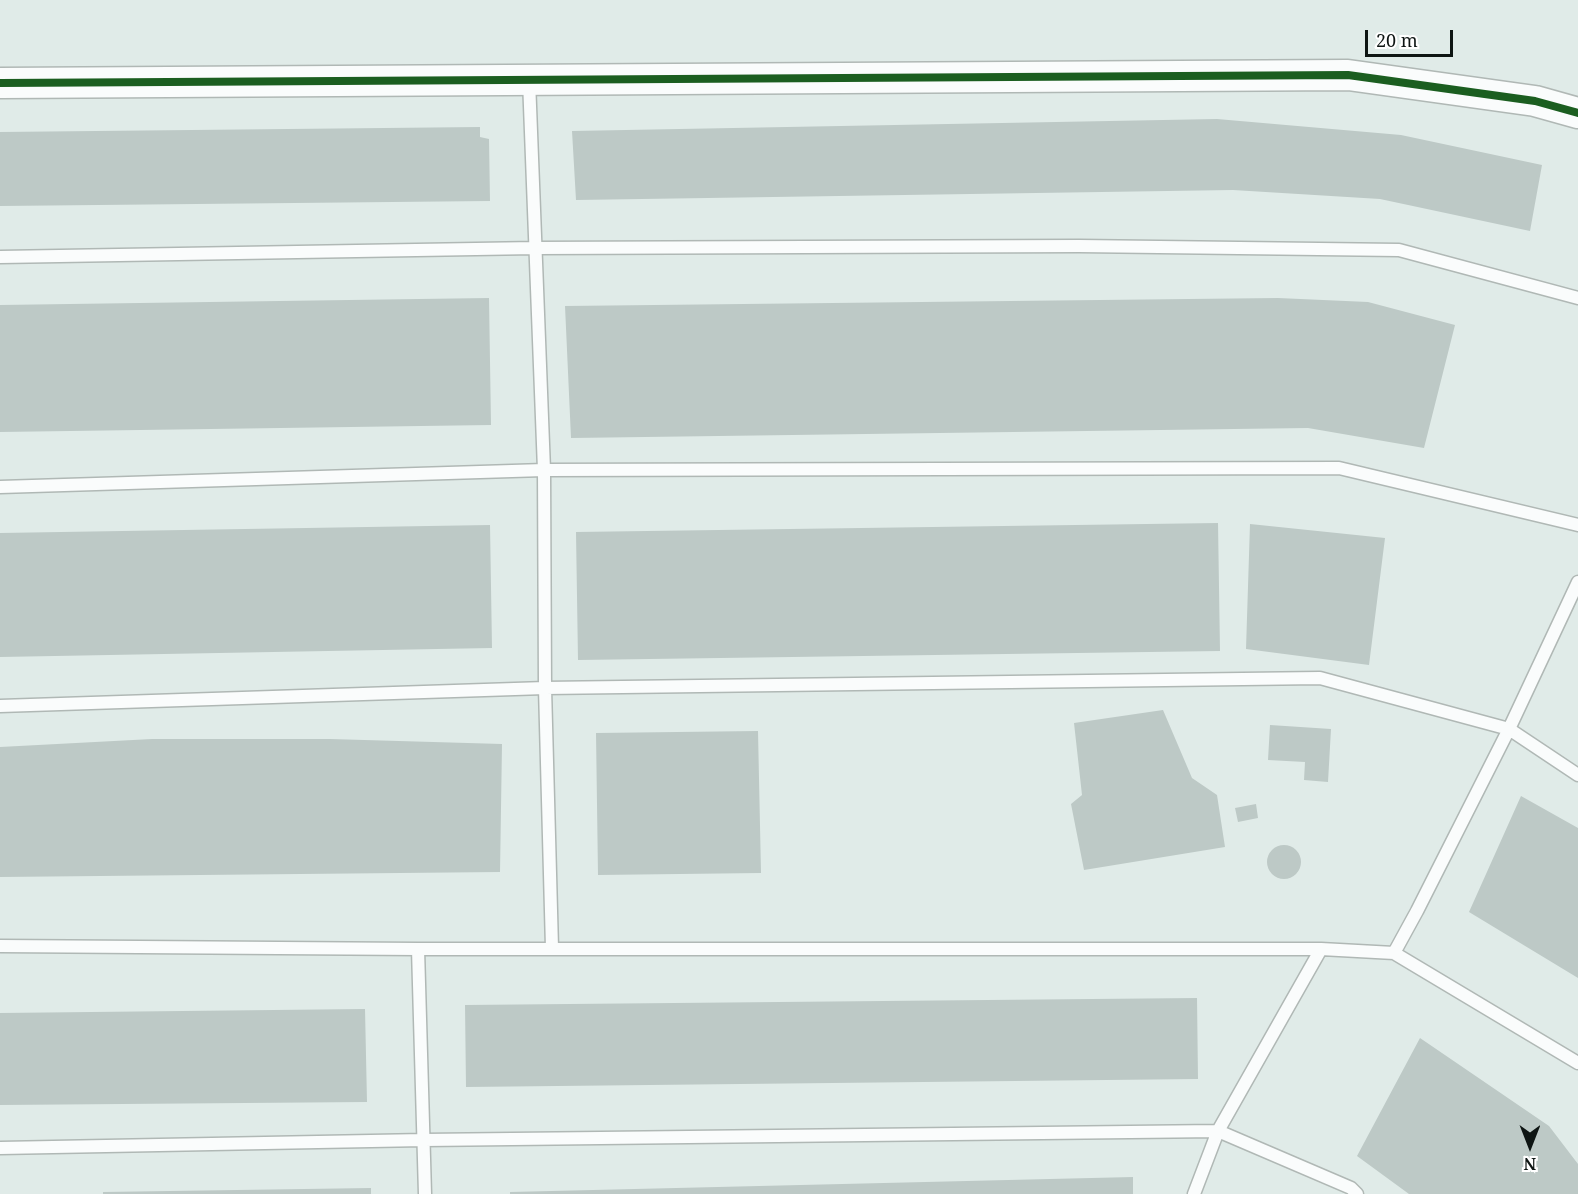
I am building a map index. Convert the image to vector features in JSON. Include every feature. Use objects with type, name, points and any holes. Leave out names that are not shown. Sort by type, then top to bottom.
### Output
[{"type":"street","points":[[0,82],[1348,75],[1534,101],[1578,113]]},
{"type":"lane","points":[[529,79],[544,470],[545,688],[552,948]]},
{"type":"lane","points":[[0,257],[536,248],[1079,246],[1400,250],[1578,298]]},
{"type":"lane","points":[[0,487],[544,470],[1339,468],[1578,525]]},
{"type":"lane","points":[[1394,953],[1509,729],[1578,582]]},
{"type":"lane","points":[[0,705],[545,688],[1320,678],[1509,729],[1578,775]]},
{"type":"lane","points":[[0,946],[418,949],[1321,949],[1394,953],[1578,1064]]},
{"type":"lane","points":[[418,949],[425,1194]]},
{"type":"lane","points":[[1194,1194],[1218,1131],[1321,949]]},
{"type":"lane","points":[[0,1148],[424,1140],[1218,1131],[1351,1188],[1357,1194]]},
{"type":"building","points":[[1217,119],[1401,135],[1542,165],[1530,231],[1380,199],[1233,190],[576,200],[572,131]]},
{"type":"building","points":[[480,127],[480,137],[489,139],[490,201],[0,206],[0,132]]},
{"type":"building","points":[[489,298],[491,425],[0,432],[0,305]]},
{"type":"building","points":[[1278,298],[1368,302],[1455,325],[1424,448],[1308,428],[571,438],[565,306]]},
{"type":"building","points":[[1218,523],[1220,651],[578,660],[576,532]]},
{"type":"building","points":[[1250,524],[1385,538],[1369,665],[1246,649]]},
{"type":"building","points":[[490,525],[492,648],[0,657],[0,533]]},
{"type":"building","points":[[1163,710],[1192,778],[1217,795],[1225,847],[1084,870],[1071,804],[1082,795],[1074,723]]},
{"type":"building","points":[[1270,725],[1331,729],[1328,782],[1304,780],[1305,762],[1268,760]]},
{"type":"building","points":[[758,731],[761,873],[598,875],[596,733]]},
{"type":"building","points":[[152,739],[330,739],[502,744],[500,872],[0,877],[0,747]]},
{"type":"building","points":[[1521,796],[1578,828],[1578,978],[1469,912]]},
{"type":"building","points":[[1256,804],[1258,818],[1238,822],[1235,808]]},
{"type":"building","points":[[1284,845],[1296,850],[1301,862],[1296,874],[1284,879],[1272,874],[1267,862],[1272,850]]},
{"type":"building","points":[[1197,998],[1198,1079],[466,1087],[465,1005]]},
{"type":"building","points":[[365,1009],[367,1102],[0,1105],[0,1013]]},
{"type":"building","points":[[1420,1038],[1549,1126],[1578,1164],[1578,1194],[1409,1194],[1357,1156]]},
{"type":"building","points":[[1133,1177],[1133,1194],[510,1194],[510,1192]]},
{"type":"building","points":[[371,1188],[371,1194],[103,1194],[103,1192]]},
{"type":"cycle path","points":[[0,83],[1348,75],[1535,101],[1578,113]]}]
